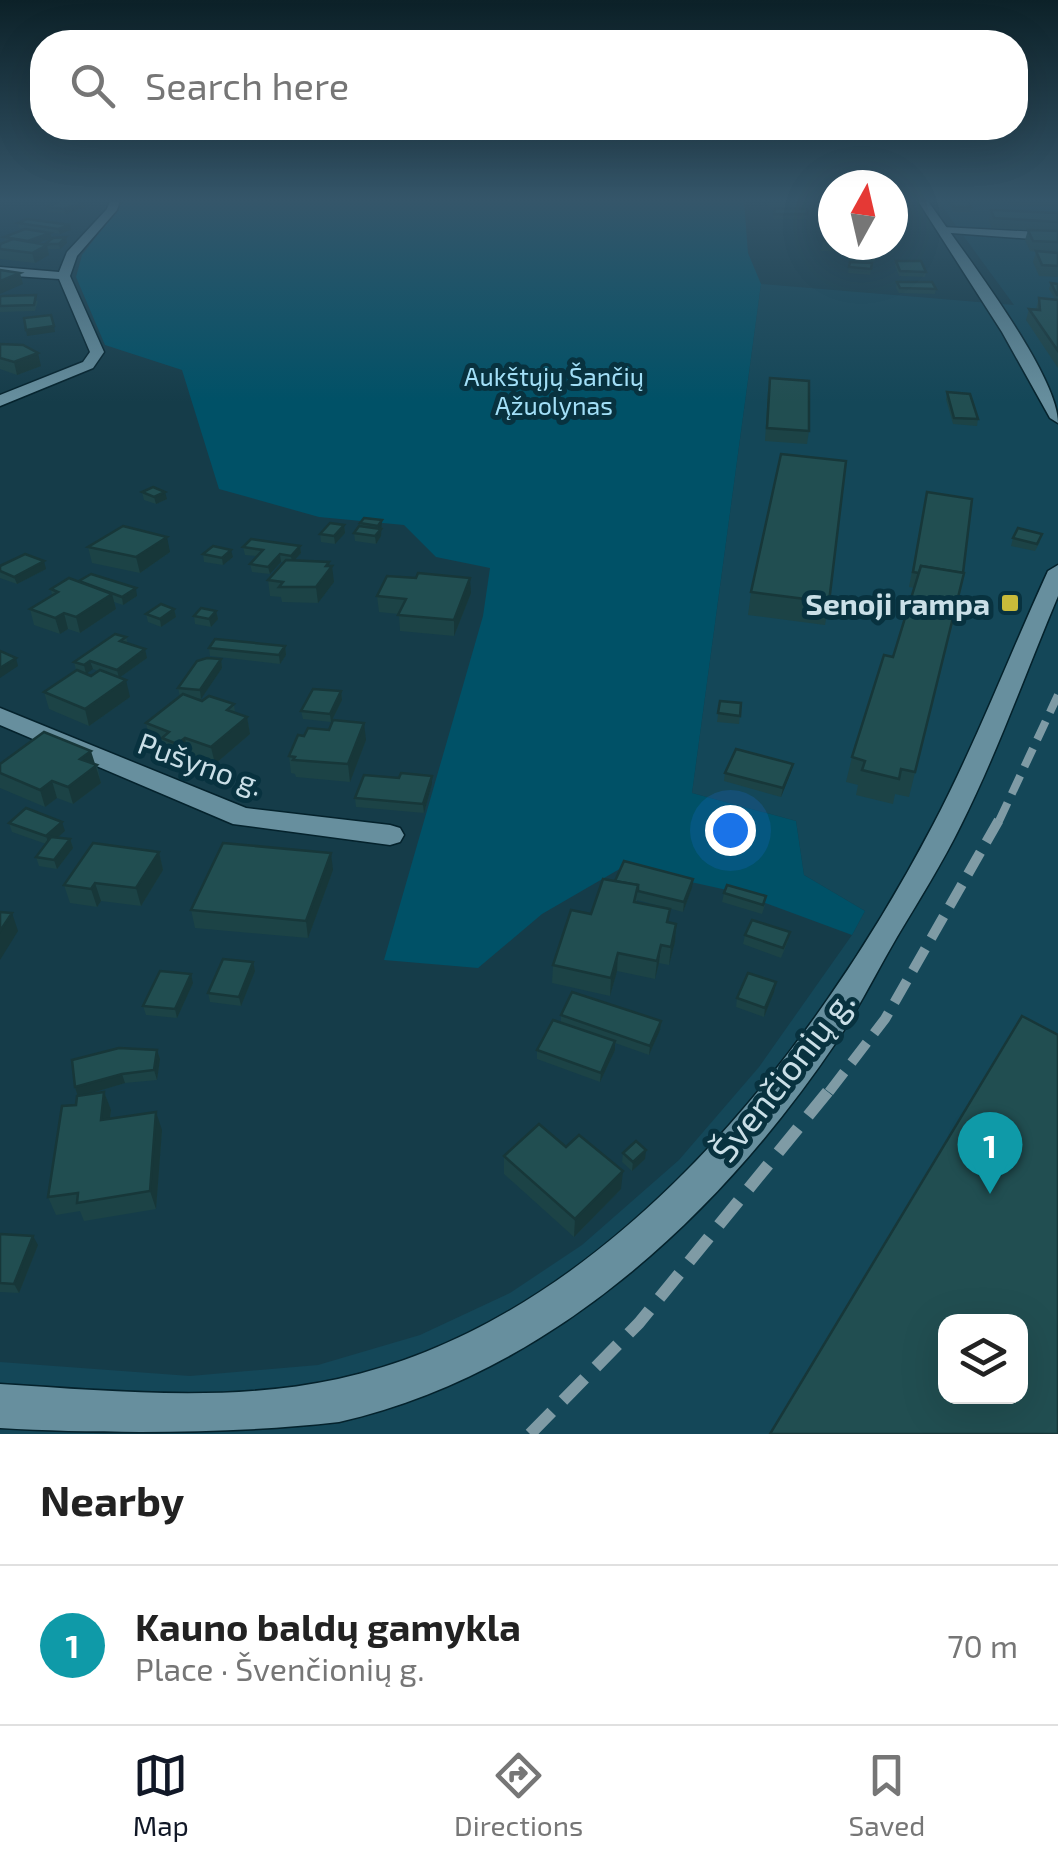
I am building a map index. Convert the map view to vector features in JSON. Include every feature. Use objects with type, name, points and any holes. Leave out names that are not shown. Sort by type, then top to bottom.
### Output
[{"type":"street","points":[[0,401],[88,365],[96,352],[64,276],[67,268]]},
{"type":"street","points":[[967,268],[1058,418]]},
{"type":"street","points":[[0,270],[64,276]]},
{"type":"street","name":"Švenčionių g.","points":[[0,1406],[216,1414],[310,1406],[384,1389],[467,1355],[555,1306],[616,1258],[739,1140],[819,1040],[956,808],[1058,571]]},
{"type":"street","name":"Pušyno g.","points":[[0,716],[243,817],[390,835]]},
{"type":"street","points":[[15,757],[46,736]]},
{"type":"shaded area","points":[[987,268],[1058,268],[1058,1434],[0,1434],[0,1362],[190,1376],[318,1365],[420,1335],[510,1293],[582,1245],[679,1160],[759,1067],[865,911],[804,875],[796,821],[692,793],[761,284],[1014,305]]},
{"type":"green space","name":"Aukštųjų Šančių Ąžuolynas","points":[[78,268],[754,268],[761,284],[692,793],[796,821],[804,875],[865,911],[852,935],[736,892],[623,867],[542,914],[478,968],[384,960],[483,616],[490,568],[436,557],[404,525],[319,517],[219,489],[182,370],[105,345],[76,277]]},
{"type":"building","points":[[899,268],[924,268],[926,272]]},
{"type":"building","points":[[0,270],[20,273],[0,281]]},
{"type":"building","points":[[897,282],[932,282],[936,289],[900,288]]},
{"type":"building","points":[[36,295],[34,305],[0,306],[2,296]]},
{"type":"building","points":[[1039,298],[1058,300],[1058,351],[1029,309],[1040,310]]},
{"type":"building","points":[[51,315],[54,326],[26,330],[24,318]]},
{"type":"building","points":[[0,344],[23,345],[38,353],[14,362],[0,358]]},
{"type":"building","points":[[770,378],[809,381],[809,431],[767,428]]},
{"type":"building","points":[[947,392],[970,394],[978,419],[954,418]]},
{"type":"building","points":[[781,454],[846,461],[829,602],[751,592]]},
{"type":"building","points":[[153,487],[165,492],[154,497],[142,492]]},
{"type":"building","points":[[927,492],[972,499],[963,573],[921,566],[919,573],[913,572]]},
{"type":"building","points":[[364,518],[382,520],[378,526],[360,523]]},
{"type":"building","points":[[330,523],[344,525],[334,536],[320,534]]},
{"type":"building","points":[[123,526],[167,537],[136,557],[88,547]]},
{"type":"building","points":[[359,526],[381,529],[375,536],[354,533]]},
{"type":"building","points":[[1018,528],[1042,534],[1037,544],[1013,538]]},
{"type":"building","points":[[251,539],[300,546],[291,556],[280,554],[268,567],[250,564],[263,550],[243,547]]},
{"type":"building","points":[[213,546],[231,550],[222,558],[203,554]]},
{"type":"building","points":[[25,554],[44,561],[14,577],[0,571],[0,566]]},
{"type":"building","points":[[286,560],[329,562],[326,566],[332,566],[316,587],[279,587],[283,582],[268,580]]},
{"type":"building","points":[[921,566],[964,573],[915,772],[901,769],[899,779],[862,770],[865,761],[852,757],[884,655],[893,657]]},
{"type":"building","points":[[418,573],[470,578],[454,620],[398,615],[406,599],[377,596],[387,576],[416,578]]},
{"type":"building","points":[[91,574],[136,588],[122,597],[79,581]]},
{"type":"building","points":[[69,578],[112,594],[76,617],[64,613],[55,618],[30,609],[58,592],[51,589]]},
{"type":"building","points":[[161,604],[174,609],[160,619],[146,614]]},
{"type":"building","points":[[201,608],[216,611],[209,619],[194,616]]},
{"type":"building","points":[[115,634],[126,637],[120,641],[145,649],[117,670],[90,661],[84,665],[74,662]]},
{"type":"building","points":[[215,639],[285,646],[279,655],[209,648]]},
{"type":"building","points":[[0,651],[16,658],[0,668]]},
{"type":"building","points":[[221,659],[200,690],[178,688],[197,661]]},
{"type":"building","points":[[77,670],[91,676],[100,670],[126,680],[85,709],[44,692]]},
{"type":"building","points":[[313,689],[341,691],[330,714],[301,711]]},
{"type":"building","points":[[183,694],[202,701],[209,696],[234,704],[227,710],[247,717],[211,747],[185,738],[177,744],[162,738],[169,732],[146,723]]},
{"type":"building","points":[[720,701],[741,703],[740,716],[718,713]]},
{"type":"building","points":[[333,720],[364,723],[348,764],[293,760],[295,757],[289,756],[298,735],[304,736],[308,728],[329,730]]},
{"type":"building","points":[[44,732],[91,751],[80,759],[97,765],[68,787],[52,781],[40,790],[0,773],[0,764]]},
{"type":"building","points":[[736,749],[793,764],[783,788],[725,773]]},
{"type":"building","points":[[401,773],[432,776],[423,804],[355,798],[364,775],[399,778]]},
{"type":"building","points":[[26,808],[62,822],[46,836],[9,823]]},
{"type":"building","points":[[51,837],[70,839],[54,860],[36,857]]},
{"type":"building","points":[[93,843],[159,852],[136,888],[95,883],[91,889],[64,885]]},
{"type":"building","points":[[223,843],[331,853],[306,921],[191,910]]},
{"type":"building","points":[[624,861],[693,879],[684,902],[615,881]]},
{"type":"building","points":[[603,879],[638,885],[634,902],[670,909],[667,922],[676,924],[671,947],[661,945],[657,961],[618,953],[611,978],[553,965],[571,910],[591,914]]},
{"type":"building","points":[[727,885],[766,896],[763,905],[724,893]]},
{"type":"building","points":[[0,912],[12,913],[0,931]]},
{"type":"building","points":[[752,920],[790,932],[783,948],[745,935]]},
{"type":"building","points":[[223,959],[253,962],[239,997],[208,993]]},
{"type":"building","points":[[160,971],[191,974],[175,1009],[143,1006]]},
{"type":"building","points":[[748,973],[776,982],[765,1008],[737,998]]},
{"type":"building","points":[[572,992],[661,1021],[650,1046],[561,1015]]},
{"type":"building","points":[[1022,1016],[1058,1035],[1058,1434],[770,1434]]},
{"type":"building","points":[[553,1020],[615,1041],[601,1073],[537,1050]]},
{"type":"building","points":[[119,1048],[157,1050],[154,1070],[75,1087],[72,1060]]},
{"type":"building","points":[[104,1092],[101,1120],[156,1112],[150,1191],[77,1203],[78,1193],[48,1197],[62,1106],[76,1105],[77,1096]]},
{"type":"building","points":[[539,1124],[566,1147],[579,1135],[623,1171],[575,1219],[504,1156]]},
{"type":"building","points":[[636,1141],[646,1150],[633,1162],[623,1153]]},
{"type":"building","points":[[0,1234],[33,1236],[14,1284],[0,1283]]},
{"type":"railway","points":[[999,821],[1058,695]]},
{"type":"railway","points":[[829,1092],[885,1019],[1000,818]]},
{"type":"railway","points":[[530,1434],[639,1323],[830,1089]]},
{"type":"place","name":"Senoji rampa","points":[[1010,603]]},
{"type":"place","name":"Kauno baldų gamykla","points":[[990,1194]]}]
